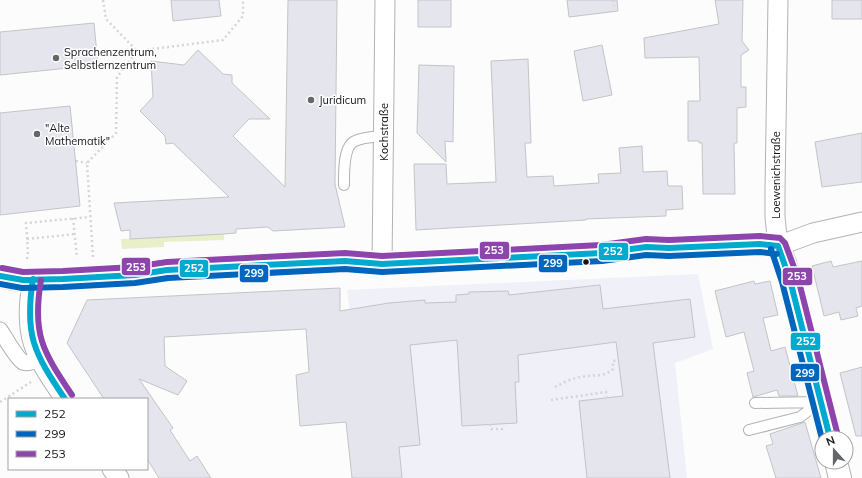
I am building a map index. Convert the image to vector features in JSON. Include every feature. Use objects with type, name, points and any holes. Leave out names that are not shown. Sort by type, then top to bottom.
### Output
[{"type":"street","name":"Kochstraße","points":[[382,264],[385,0]]},
{"type":"street","name":"Loewenichstraße","points":[[778,0],[775,190],[775,217],[778,246],[790,280],[828,430]]},
{"type":"street","points":[[0,276],[28,280],[85,278],[135,275],[167,270],[338,262],[382,264],[615,252],[646,247],[669,248],[760,244],[778,246],[813,233],[862,222]]},
{"type":"street","points":[[28,280],[30,335],[42,365],[63,398]]},
{"type":"street","points":[[0,330],[19,359],[24,362],[42,365]]},
{"type":"street","points":[[113,470],[119,478]]},
{"type":"lane","points":[[344,185],[344,163],[349,146],[353,141],[363,138],[383,136]]},
{"type":"lane","points":[[755,403],[820,402]]},
{"type":"lane","points":[[749,430],[800,416],[820,402]]},
{"type":"path","points":[[103,0],[106,19],[137,51]]},
{"type":"path","points":[[85,278],[90,217],[87,163],[116,133],[117,77],[137,51],[223,40],[243,16],[243,0]]},
{"type":"path","points":[[613,0],[614,6]]},
{"type":"path","points":[[76,161],[87,163]]},
{"type":"path","points":[[28,280],[26,223],[90,217]]},
{"type":"path","points":[[73,218],[77,254],[85,278]]},
{"type":"path","points":[[27,239],[75,234]]},
{"type":"path","points":[[555,387],[579,377],[607,374],[613,369],[613,361],[618,360]]},
{"type":"path","points":[[0,402],[42,365]]},
{"type":"path","points":[[551,400],[606,392],[607,398]]},
{"type":"path","points":[[490,424],[491,429],[504,429]]},
{"type":"shaded area","points":[[698,274],[713,349],[675,363],[687,478],[352,478],[346,412],[359,376],[347,290]]},
{"type":"green space","points":[[224,234],[224,240],[164,242],[164,247],[122,249],[121,239]]},
{"type":"building","points":[[171,0],[219,0],[221,16],[173,21]]},
{"type":"building","points":[[288,0],[337,0],[335,184],[345,227],[273,231],[268,227],[236,229],[236,233],[130,239],[130,230],[121,231],[114,203],[229,197],[173,143],[166,144],[165,136],[140,111],[153,97],[151,61],[184,65],[198,50],[223,74],[232,75],[232,83],[270,119],[249,119],[233,136],[285,187]]},
{"type":"building","points":[[418,0],[451,0],[451,27],[418,27]]},
{"type":"building","points":[[567,0],[617,0],[618,11],[569,17]]},
{"type":"building","points":[[715,0],[743,0],[742,41],[749,50],[741,55],[741,87],[746,87],[746,107],[737,108],[737,143],[734,143],[735,194],[703,194],[702,143],[699,143],[699,141],[688,141],[688,101],[700,101],[699,57],[645,58],[644,38],[719,24]]},
{"type":"building","points":[[832,0],[862,0],[862,19],[832,19]]},
{"type":"building","points":[[94,23],[98,65],[0,75],[0,32]]},
{"type":"building","points":[[602,45],[612,95],[583,101],[574,51]]},
{"type":"building","points":[[528,59],[531,143],[525,143],[527,177],[553,176],[554,186],[599,183],[598,174],[621,173],[619,148],[642,146],[643,172],[667,171],[668,186],[682,186],[683,209],[666,210],[666,216],[586,219],[416,230],[414,164],[446,164],[447,184],[496,182],[491,61]]},
{"type":"building","points":[[419,65],[454,66],[453,142],[445,141],[446,162],[417,133]]},
{"type":"building","name":"\"Alte Mathematik\"","points":[[70,106],[80,206],[0,215],[0,113]]},
{"type":"building","points":[[862,133],[862,182],[822,187],[815,142]]},
{"type":"building","points":[[831,261],[833,267],[862,261],[862,306],[856,308],[858,316],[841,320],[839,312],[824,316],[812,266]]},
{"type":"building","points":[[754,281],[755,284],[770,281],[778,315],[763,318],[771,351],[785,347],[798,396],[779,396],[777,390],[753,397],[747,373],[754,371],[744,332],[726,337],[715,291]]},
{"type":"building","points":[[600,285],[603,309],[690,299],[695,337],[653,343],[670,478],[587,478],[579,401],[623,396],[616,342],[518,355],[519,382],[515,382],[517,423],[462,426],[457,340],[410,345],[420,445],[399,447],[402,478],[352,478],[346,422],[300,426],[296,375],[309,372],[306,329],[164,337],[165,366],[187,381],[178,395],[139,379],[173,428],[170,430],[190,461],[197,456],[211,478],[159,478],[148,461],[148,398],[103,398],[67,343],[87,300],[340,288],[340,311],[389,303],[425,300],[425,303],[456,302],[456,295],[469,294],[469,292],[508,291],[509,295]]},
{"type":"building","points":[[862,367],[862,436],[856,436],[840,373]]},
{"type":"building","points":[[805,422],[814,454],[814,470],[819,470],[821,478],[776,478],[766,446],[773,444],[770,434]]},
{"type":"transit line","name":"253","points":[[2,268],[23,272],[63,271],[134,267],[167,262],[345,253],[382,256],[601,245],[646,239],[669,240],[760,236],[780,238],[785,243],[798,278],[836,430]]},
{"type":"transit line","name":"252","points":[[0,276],[23,280],[63,279],[135,275],[167,270],[345,261],[382,264],[602,253],[646,247],[669,248],[760,244],[778,246]]},
{"type":"transit line","name":"252","points":[[778,246],[790,280],[828,430]]},
{"type":"transit line","name":"299","points":[[771,249],[782,282],[820,430]]},
{"type":"transit line","name":"299","points":[[0,284],[22,288],[63,287],[135,283],[168,278],[345,269],[382,272],[602,261],[646,255],[669,256],[760,252],[777,254]]},
{"type":"transit line","name":"252","points":[[33,279],[30,315],[34,343],[46,369],[64,398]]},
{"type":"transit line","name":"253","points":[[41,280],[38,314],[42,341],[53,366],[72,395]]},
{"type":"place","name":"Sprachenzentrum, Selbstlernzentrum","points":[[56,58]]},
{"type":"place","name":"Juridicum","points":[[311,100]]},
{"type":"place","name":"\"Alte Mathematik\"","points":[[37,134]]}]
